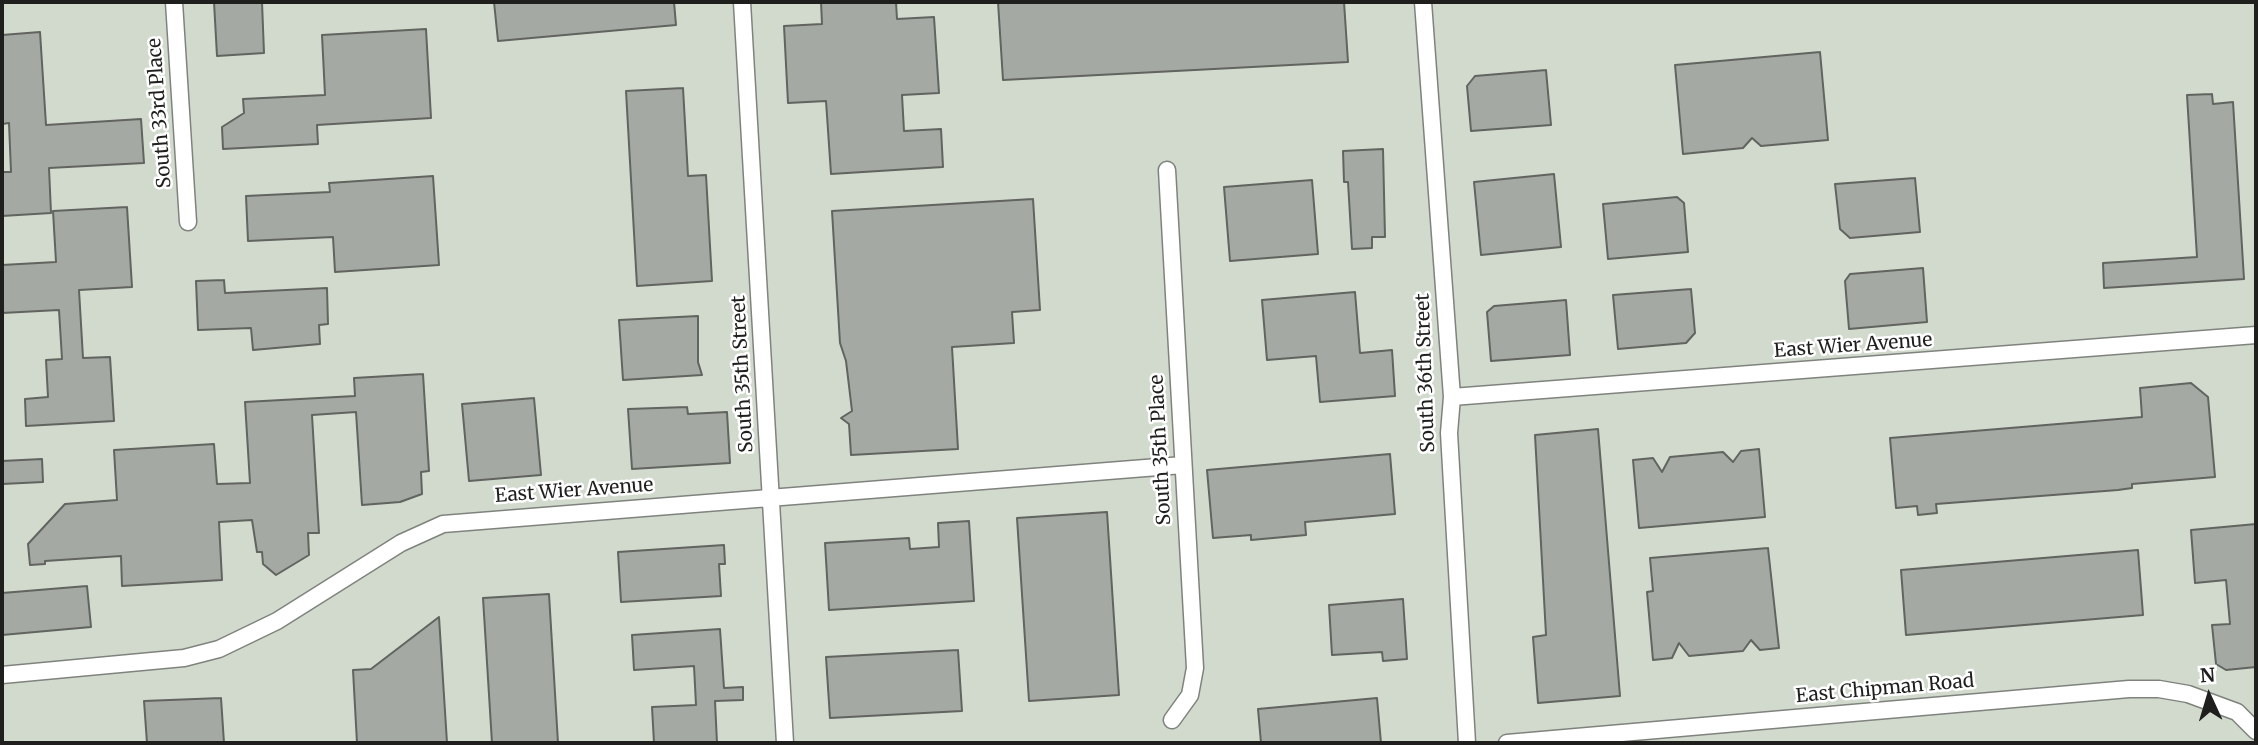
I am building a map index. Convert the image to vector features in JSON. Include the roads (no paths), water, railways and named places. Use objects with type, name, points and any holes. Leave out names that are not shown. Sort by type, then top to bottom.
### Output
[{"type":"street","name":"South 33rd Place","points":[[174,2],[188,222]]},
{"type":"street","name":"South 35th Street","points":[[741,2],[785,743]]},
{"type":"street","name":"South 36th Street","points":[[1423,2],[1452,397],[1449,433],[1467,743]]},
{"type":"street","name":"South 35th Place","points":[[1167,170],[1195,668],[1190,695],[1172,720]]},
{"type":"street","name":"East Wier Avenue","points":[[1452,397],[2256,335]]},
{"type":"street","name":"East Wier Avenue","points":[[2,675],[184,658],[219,649],[277,621],[401,543],[443,524],[1183,465]]},
{"type":"street","name":"East Chipman Road","points":[[1507,743],[2139,689],[2160,689],[2200,698],[2237,712],[2256,731]]}]
